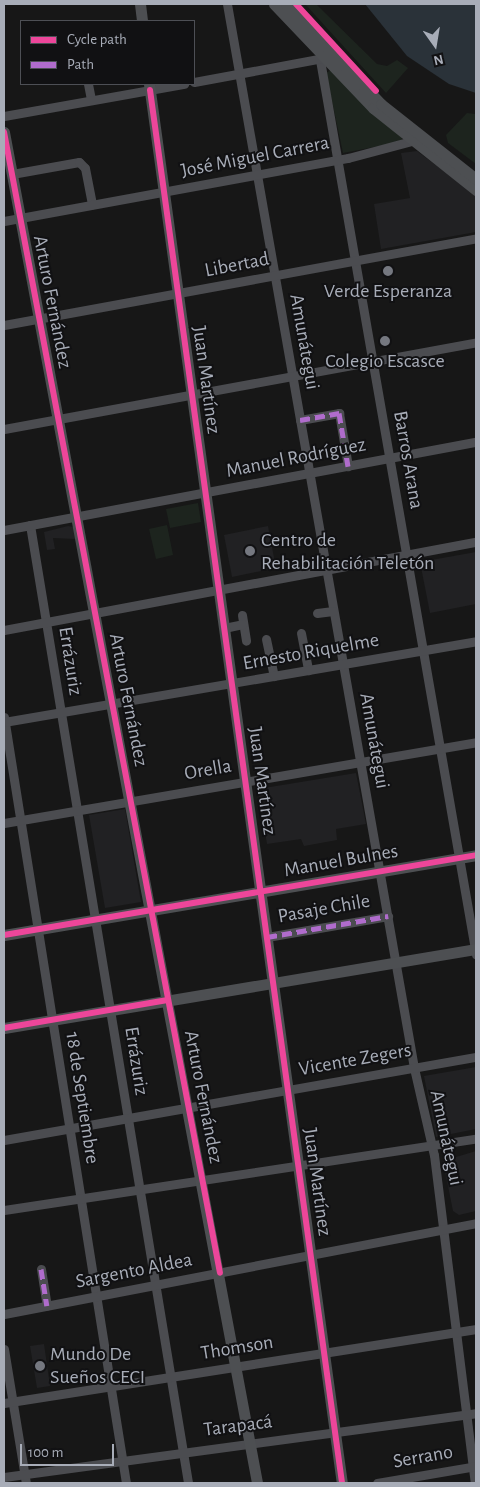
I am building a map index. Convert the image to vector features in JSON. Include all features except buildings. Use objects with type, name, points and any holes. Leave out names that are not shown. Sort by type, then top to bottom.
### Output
[{"type":"main road","points":[[140,4],[142,20]]},
{"type":"main road","points":[[274,4],[322,59],[373,108],[476,179]]},
{"type":"main road","points":[[286,4],[381,104],[418,140],[476,190]]},
{"type":"main road","name":"Juan Martínez","points":[[149,87],[342,1483]]},
{"type":"main road","name":"Arturo Fernández","points":[[4,132],[220,1273],[234,1366],[257,1483]]},
{"type":"main road","name":"Manuel Bulnes","points":[[4,935],[476,855]]},
{"type":"main road","points":[[4,1028],[396,962],[476,951]]},
{"type":"street","points":[[135,4],[137,20]]},
{"type":"street","name":"Amunátegui","points":[[227,4],[414,1068],[445,1220],[441,1229],[466,1415],[475,1466],[475,1483]]},
{"type":"street","points":[[195,82],[322,59]]},
{"type":"street","name":"Barros Arana","points":[[322,59],[337,159],[476,951]]},
{"type":"street","points":[[88,85],[91,100]]},
{"type":"street","points":[[4,116],[149,87],[172,85]]},
{"type":"street","name":"José Miguel Carrera","points":[[4,221],[337,159],[418,140]]},
{"type":"street","points":[[12,174],[79,162],[85,168],[92,204]]},
{"type":"street","name":"Libertad","points":[[4,325],[476,238]]},
{"type":"street","points":[[4,429],[476,342]]},
{"type":"street","points":[[300,420],[339,413],[348,466]]},
{"type":"street","name":"Manuel Rodríguez","points":[[4,530],[476,442]]},
{"type":"street","name":"Errázuriz","points":[[30,525],[188,1483]]},
{"type":"street","points":[[4,630],[476,542]]},
{"type":"street","points":[[318,613],[333,611]]},
{"type":"street","points":[[224,628],[242,620],[246,641]]},
{"type":"street","points":[[301,633],[308,670]]},
{"type":"street","points":[[266,639],[274,676]]},
{"type":"street","name":"Ernesto Riquelme","points":[[4,720],[112,704],[476,641]]},
{"type":"street","name":"18 de Septiembre","points":[[4,720],[126,1483]]},
{"type":"street","name":"Orella","points":[[4,823],[476,742]]},
{"type":"street","name":"Pasaje Chile","points":[[267,937],[388,916]]},
{"type":"street","name":"Vicente Zegers","points":[[4,1140],[476,1057]]},
{"type":"street","points":[[4,1210],[476,1140]]},
{"type":"street","name":"Sargento Aldea","points":[[4,1314],[476,1223]]},
{"type":"street","points":[[41,1268],[47,1306]]},
{"type":"street","name":"Thomson","points":[[8,1402],[324,1351],[476,1329]]},
{"type":"street","points":[[4,1349],[8,1402],[25,1479]]},
{"type":"street","name":"Tarapacá","points":[[4,1477],[25,1479],[122,1458],[476,1413]]},
{"type":"street","name":"Serrano","points":[[377,1483],[475,1466]]},
{"type":"shaded area","points":[[305,4],[316,4],[377,64],[387,66],[397,60],[408,68],[386,93]]},
{"type":"shaded area","points":[[365,4],[476,4],[476,93],[449,84],[407,56]]},
{"type":"shaded area","points":[[331,70],[402,138],[401,142],[343,153],[326,73]]},
{"type":"shaded area","points":[[467,113],[475,114],[476,164],[448,143],[446,135]]},
{"type":"shaded area","points":[[417,151],[476,195],[476,232],[381,249],[374,204],[410,198],[401,153]]},
{"type":"shaded area","points":[[198,503],[201,522],[170,528],[166,509]]},
{"type":"shaded area","points":[[167,525],[173,555],[156,559],[149,529]]},
{"type":"shaded area","points":[[68,526],[74,527],[76,539],[53,538],[55,549],[47,550],[44,532]]},
{"type":"shaded area","name":"Centro de Rehabilitación Teletón","points":[[268,526],[276,568],[232,577],[224,535]]},
{"type":"shaded area","points":[[476,552],[476,604],[430,613],[420,562]]},
{"type":"shaded area","points":[[356,773],[366,824],[336,829],[337,840],[304,846],[301,839],[267,844],[258,789]]},
{"type":"shaded area","points":[[125,809],[141,902],[105,908],[89,815]]},
{"type":"shaded area","points":[[476,1067],[476,1129],[436,1137],[424,1076]]},
{"type":"shaded area","points":[[476,1151],[476,1211],[459,1215],[453,1211],[443,1161]]},
{"type":"shaded area","name":"Mundo De Sueños CECI","points":[[44,1344],[50,1386],[37,1388],[30,1346]]},
{"type":"marked path","points":[[300,420],[339,413],[348,466]]},
{"type":"marked path","points":[[267,937],[388,916]]},
{"type":"marked path","points":[[41,1269],[47,1306]]},
{"type":"cycle path","points":[[296,4],[376,91]]},
{"type":"cycle path","points":[[150,90],[342,1483]]},
{"type":"cycle path","points":[[4,132],[220,1273]]},
{"type":"cycle path","points":[[4,935],[476,855]]},
{"type":"cycle path","points":[[4,1028],[168,1000]]},
{"type":"place","name":"Verde Esperanza","points":[[388,271]]},
{"type":"place","name":"Colegio Escasce","points":[[385,341]]},
{"type":"place","name":"Centro de Rehabilitación Teletón","points":[[250,551]]},
{"type":"place","name":"Mundo De Sueños CECI","points":[[40,1366]]}]
